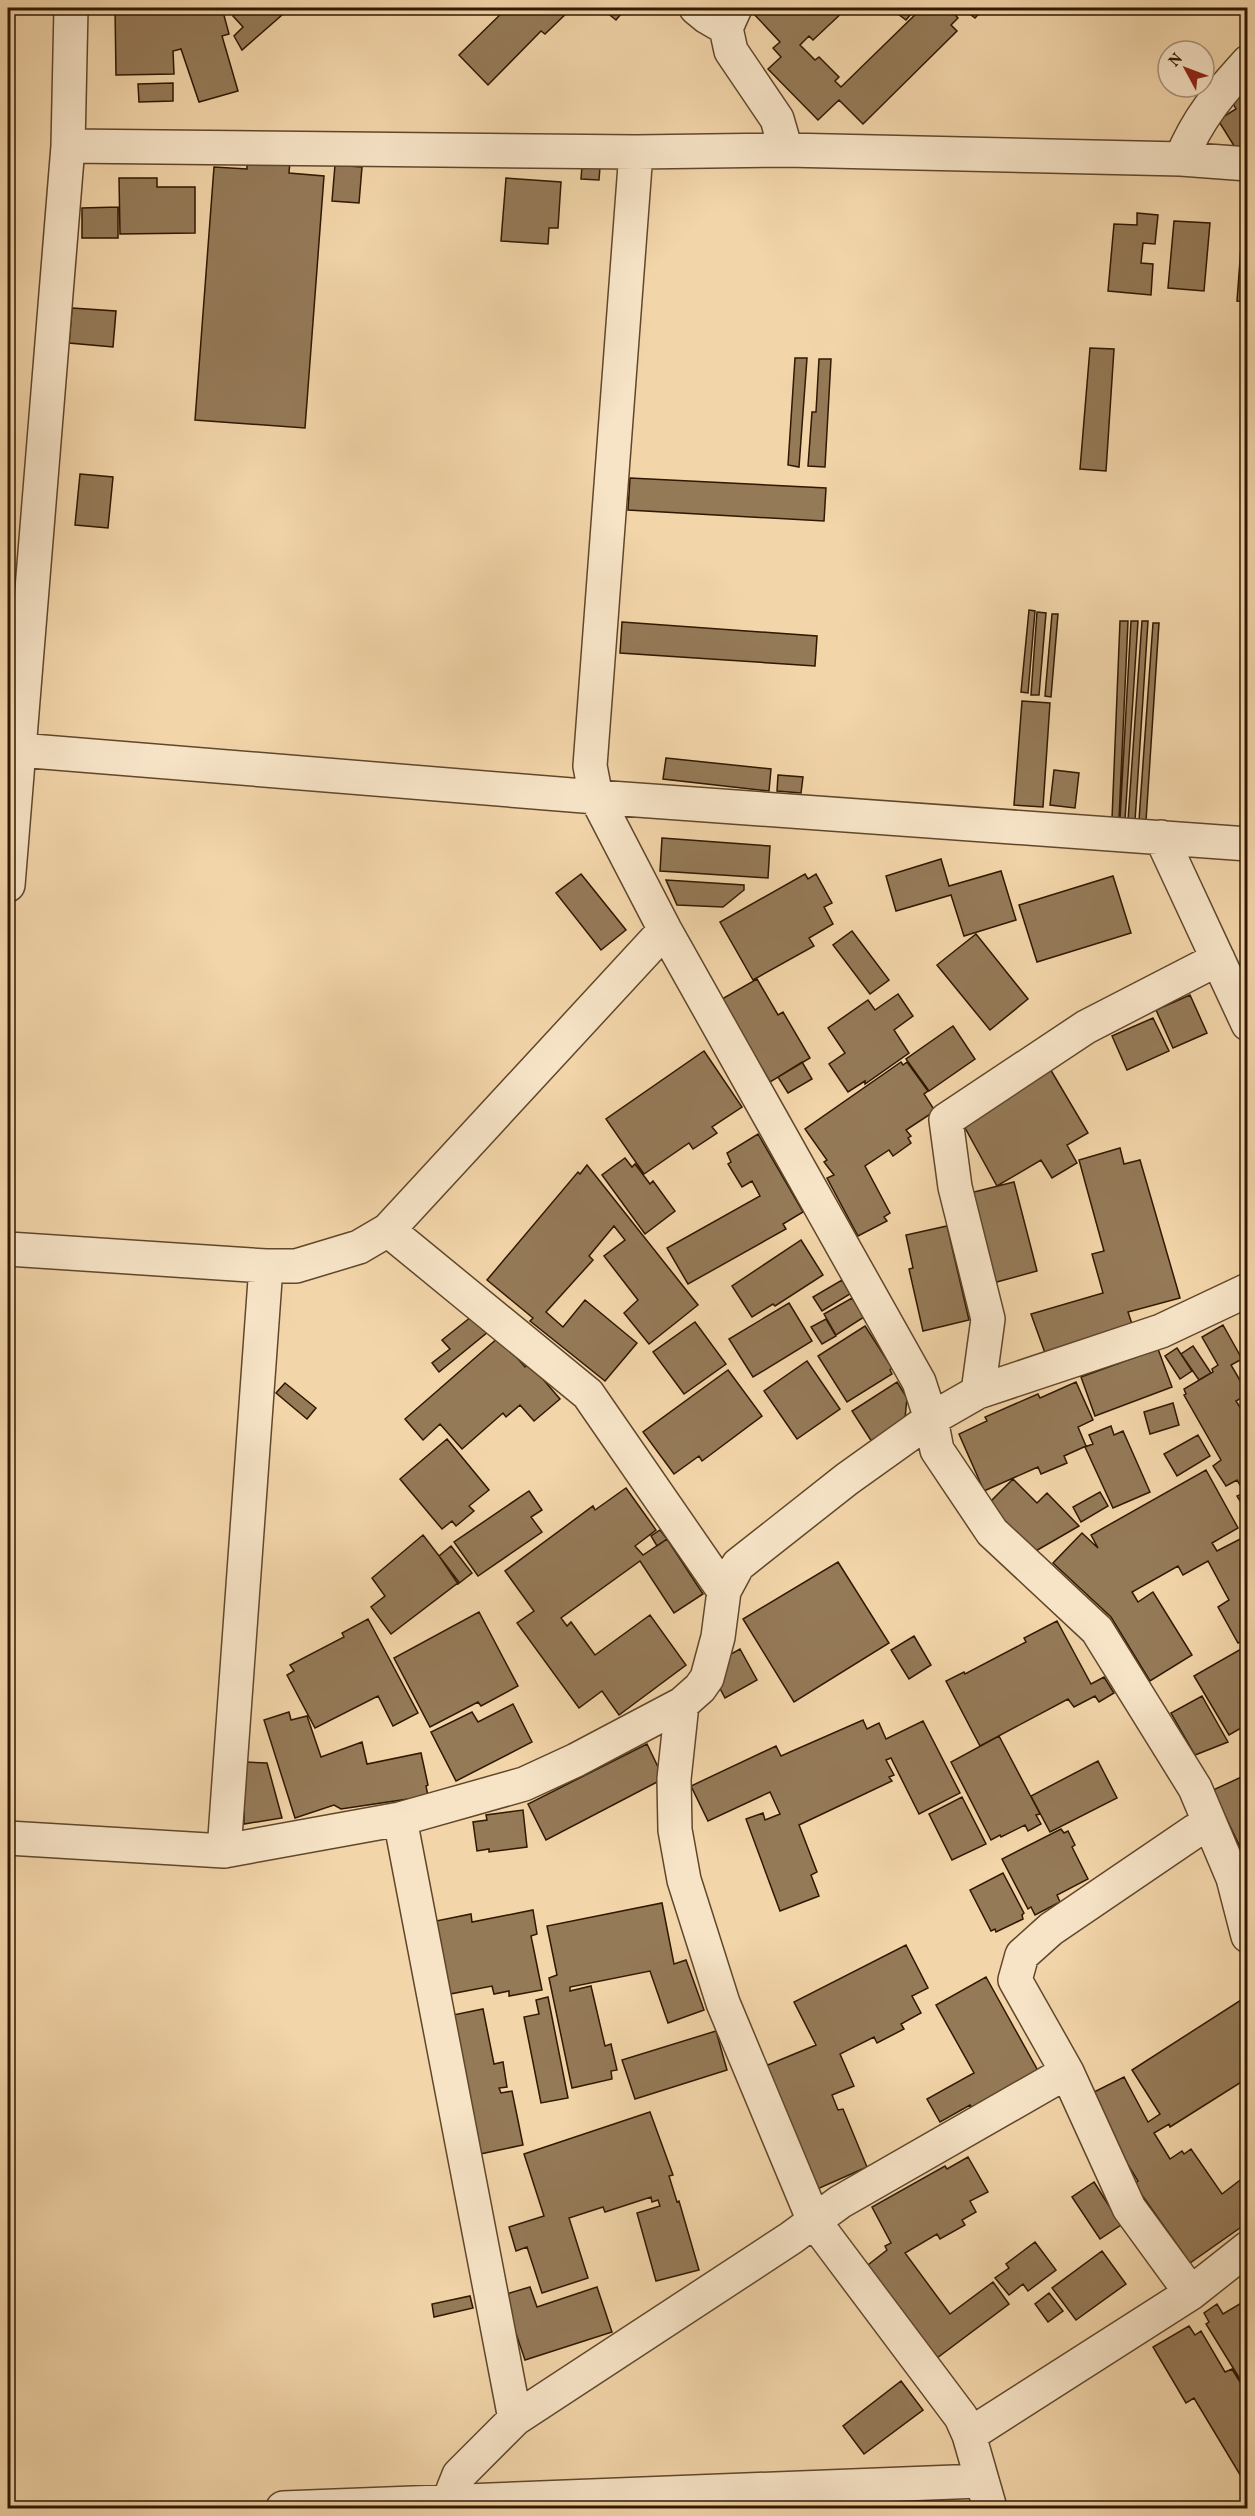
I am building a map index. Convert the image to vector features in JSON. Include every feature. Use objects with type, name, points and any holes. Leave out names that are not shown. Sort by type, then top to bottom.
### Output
[{"type":"street","points":[[8,885],[19,750],[19,619],[68,146],[71,8]]},
{"type":"street","points":[[696,8],[707,17],[730,18],[731,51],[777,119],[786,150]]},
{"type":"street","points":[[1181,159],[1192,131],[1214,100],[1248,62]]},
{"type":"street","points":[[68,146],[636,152],[786,150],[1181,159],[1248,164]]},
{"type":"street","points":[[636,152],[590,766],[596,797],[665,930],[919,1382],[931,1419],[937,1450],[992,1532],[1096,1629],[1195,1788],[1233,1878],[1248,1936]]},
{"type":"street","points":[[19,750],[596,797],[1248,844]]},
{"type":"street","points":[[1161,837],[1248,1024]]},
{"type":"street","points":[[8,1249],[296,1266],[359,1247],[387,1230],[665,930]]},
{"type":"street","points":[[978,1392],[988,1319],[956,1187],[945,1120],[1086,1028],[1218,959]]},
{"type":"street","points":[[387,1230],[588,1394],[724,1591]]},
{"type":"street","points":[[224,1851],[266,1266]]},
{"type":"street","points":[[8,1838],[224,1851],[400,1819],[524,1784],[576,1760],[682,1704],[700,1688],[707,1678],[718,1637],[724,1591],[738,1565],[847,1479],[931,1419],[978,1392],[1161,1330],[1248,1290]]},
{"type":"street","points":[[283,2508],[452,2502],[985,2495],[969,2435],[961,2417],[814,2220],[723,2003],[684,1880],[675,1830],[674,1779],[682,1704]]},
{"type":"street","points":[[400,1819],[515,2419]]},
{"type":"street","points":[[1191,2293],[1130,2208],[1066,2072],[1015,1980],[1022,1955],[1052,1929],[1195,1831],[1211,1828]]},
{"type":"street","points":[[452,2502],[459,2475],[515,2419],[792,2238],[840,2202],[1066,2072]]},
{"type":"street","points":[[969,2435],[1191,2293],[1248,2248]]},
{"type":"building","points":[[115,8],[222,8],[229,34],[222,36],[238,91],[199,102],[181,49],[173,51],[174,74],[116,75]]},
{"type":"building","points":[[242,8],[290,8],[242,50],[234,36],[243,27],[233,16]]},
{"type":"building","points":[[507,8],[572,8],[545,34],[541,31],[488,85],[459,55]]},
{"type":"building","points":[[601,8],[626,8],[616,20]]},
{"type":"building","points":[[761,8],[843,8],[845,10],[813,40],[809,36],[800,45],[815,60],[819,57],[839,77],[835,81],[841,87],[922,8],[949,8],[958,18],[951,25],[957,31],[863,124],[839,100],[818,120],[768,69],[781,57],[773,48],[780,42],[754,14]]},
{"type":"building","points":[[890,8],[916,8],[906,20]]},
{"type":"building","points":[[962,8],[984,8],[975,18]]},
{"type":"building","points":[[1248,76],[1248,142],[1236,149],[1218,120],[1236,109],[1230,98]]},
{"type":"building","points":[[173,83],[173,101],[139,102],[138,84]]},
{"type":"building","points":[[247,157],[290,161],[289,173],[324,176],[305,428],[195,420],[214,167],[247,169]]},
{"type":"building","points":[[335,165],[362,167],[359,203],[332,201]]},
{"type":"building","points":[[582,166],[600,167],[599,180],[581,179]]},
{"type":"building","points":[[119,178],[157,178],[157,187],[195,187],[195,233],[120,234]]},
{"type":"building","points":[[506,178],[561,182],[558,228],[549,228],[548,244],[501,241]]},
{"type":"building","points":[[118,207],[118,238],[82,238],[82,208]]},
{"type":"building","points":[[1137,213],[1158,215],[1155,244],[1143,243],[1141,263],[1153,264],[1151,295],[1108,291],[1114,224],[1137,225]]},
{"type":"building","points":[[1174,221],[1210,223],[1204,291],[1168,288]]},
{"type":"building","points":[[1242,233],[1248,233],[1248,302],[1237,301]]},
{"type":"building","points":[[72,308],[116,311],[113,347],[69,343]]},
{"type":"building","points":[[1090,348],[1114,349],[1106,471],[1080,469]]},
{"type":"building","points":[[795,358],[807,358],[799,467],[788,465]]},
{"type":"building","points":[[819,359],[831,359],[825,467],[808,466],[812,412],[816,412]]},
{"type":"building","points":[[80,474],[113,477],[108,528],[75,525]]},
{"type":"building","points":[[630,478],[826,488],[824,521],[628,510]]},
{"type":"building","points":[[1029,610],[1035,611],[1028,693],[1021,692]]},
{"type":"building","points":[[1037,612],[1046,613],[1039,695],[1031,695]]},
{"type":"building","points":[[1052,614],[1058,614],[1051,697],[1045,696]]},
{"type":"building","points":[[1120,621],[1128,621],[1119,819],[1112,819]]},
{"type":"building","points":[[1131,621],[1138,621],[1125,820],[1120,819]]},
{"type":"building","points":[[1142,621],[1148,621],[1135,821],[1128,820]]},
{"type":"building","points":[[622,622],[817,636],[815,666],[620,653]]},
{"type":"building","points":[[1153,623],[1159,623],[1146,821],[1139,820]]},
{"type":"building","points":[[1022,701],[1050,703],[1043,807],[1014,805]]},
{"type":"building","points":[[666,758],[771,769],[769,791],[663,779]]},
{"type":"building","points":[[1054,770],[1079,773],[1075,808],[1050,805]]},
{"type":"building","points":[[778,775],[803,777],[801,793],[777,791]]},
{"type":"building","points":[[662,838],[770,846],[768,878],[660,871]]},
{"type":"building","points":[[941,859],[949,886],[1001,871],[1016,920],[964,936],[951,895],[896,911],[886,876]]},
{"type":"building","points":[[581,874],[626,930],[601,950],[556,893]]},
{"type":"building","points":[[805,874],[808,879],[816,874],[832,903],[824,907],[833,924],[809,938],[814,946],[753,980],[720,922]]},
{"type":"building","points":[[1113,876],[1131,933],[1037,962],[1019,905]]},
{"type":"building","points":[[666,880],[744,885],[744,890],[723,907],[677,905]]},
{"type":"building","points":[[852,931],[889,980],[870,994],[833,945]]},
{"type":"building","points":[[976,934],[1028,999],[990,1030],[937,965]]},
{"type":"building","points":[[757,979],[778,1015],[783,1012],[810,1058],[770,1082],[722,999]]},
{"type":"building","points":[[898,994],[913,1016],[894,1030],[909,1053],[865,1084],[865,1081],[848,1092],[829,1064],[845,1053],[828,1028],[868,1000],[875,1010]]},
{"type":"building","points":[[1190,995],[1207,1033],[1173,1048],[1156,1010]]},
{"type":"building","points":[[1153,1018],[1169,1051],[1127,1070],[1112,1036]]},
{"type":"building","points":[[953,1026],[975,1059],[929,1091],[906,1059]]},
{"type":"building","points":[[704,1051],[742,1107],[712,1127],[717,1133],[693,1149],[689,1143],[644,1174],[606,1119]]},
{"type":"building","points":[[802,1062],[812,1079],[788,1093],[778,1077]]},
{"type":"building","points":[[901,1062],[903,1065],[907,1062],[928,1091],[924,1094],[935,1111],[906,1130],[911,1136],[908,1138],[911,1143],[893,1156],[889,1150],[865,1166],[890,1213],[884,1217],[887,1221],[858,1236],[827,1178],[834,1175],[824,1162],[827,1160],[805,1129]]},
{"type":"building","points":[[1049,1067],[1088,1133],[1067,1145],[1077,1163],[1052,1178],[1041,1160],[997,1186],[964,1126],[993,1109],[989,1103]]},
{"type":"building","points":[[758,1134],[803,1212],[783,1224],[786,1229],[688,1284],[667,1248],[760,1196],[752,1181],[742,1187],[728,1164],[731,1162],[727,1153]]},
{"type":"building","points":[[1120,1148],[1124,1164],[1140,1160],[1180,1298],[1128,1312],[1132,1324],[1045,1353],[1031,1314],[1103,1293],[1092,1254],[1104,1251],[1079,1160]]},
{"type":"building","points":[[625,1158],[632,1167],[635,1164],[650,1184],[653,1181],[675,1211],[645,1234],[602,1175]]},
{"type":"building","points":[[587,1165],[698,1305],[649,1344],[624,1313],[638,1300],[604,1256],[625,1240],[614,1226],[589,1256],[593,1260],[546,1312],[563,1327],[585,1300],[637,1343],[605,1381],[530,1321],[533,1318],[487,1280],[578,1172],[580,1174]]},
{"type":"building","points":[[1014,1182],[1037,1271],[993,1283],[970,1193]]},
{"type":"building","points":[[947,1226],[969,1320],[923,1331],[909,1269],[913,1268],[906,1235]]},
{"type":"building","points":[[801,1240],[823,1275],[775,1306],[773,1304],[752,1317],[732,1286]]},
{"type":"building","points":[[842,1280],[850,1294],[822,1311],[813,1297]]},
{"type":"building","points":[[852,1298],[864,1317],[836,1335],[824,1314]]},
{"type":"building","points":[[789,1303],[812,1341],[753,1377],[729,1339]]},
{"type":"building","points":[[476,1313],[489,1331],[439,1372],[432,1363],[450,1349],[442,1340]]},
{"type":"building","points":[[826,1319],[836,1336],[822,1344],[811,1327]]},
{"type":"building","points":[[695,1322],[726,1364],[684,1394],[653,1352]]},
{"type":"building","points":[[1223,1325],[1242,1359],[1231,1365],[1248,1394],[1236,1401],[1248,1420],[1248,1488],[1243,1490],[1237,1480],[1226,1486],[1213,1466],[1221,1460],[1184,1395],[1186,1394],[1184,1389],[1213,1372],[1212,1369],[1218,1365],[1202,1337]]},
{"type":"building","points":[[865,1326],[892,1368],[890,1370],[892,1374],[847,1402],[818,1356]]},
{"type":"building","points":[[499,1337],[525,1367],[529,1363],[560,1399],[534,1421],[520,1405],[506,1417],[503,1413],[462,1449],[440,1424],[423,1440],[405,1419]]},
{"type":"building","points":[[1193,1346],[1211,1373],[1199,1380],[1181,1354]]},
{"type":"building","points":[[1177,1348],[1192,1371],[1180,1379],[1165,1356]]},
{"type":"building","points":[[1158,1349],[1172,1387],[1095,1416],[1081,1377]]},
{"type":"building","points":[[807,1361],[840,1409],[797,1439],[764,1391]]},
{"type":"building","points":[[728,1370],[762,1416],[702,1461],[699,1456],[674,1474],[643,1432]]},
{"type":"building","points":[[897,1382],[907,1398],[905,1418],[872,1442],[852,1411]]},
{"type":"building","points":[[1076,1382],[1093,1420],[1078,1427],[1086,1446],[1064,1456],[1067,1463],[1041,1474],[1038,1467],[984,1491],[959,1434],[987,1421],[985,1417],[1038,1394],[1040,1398]]},
{"type":"building","points":[[285,1383],[316,1408],[307,1419],[276,1393]]},
{"type":"building","points":[[1173,1403],[1179,1425],[1150,1434],[1144,1412]]},
{"type":"building","points":[[1111,1426],[1114,1435],[1123,1431],[1150,1492],[1113,1508],[1085,1447],[1093,1444],[1089,1435]]},
{"type":"building","points":[[1198,1435],[1210,1456],[1177,1476],[1164,1454]]},
{"type":"building","points":[[447,1439],[489,1490],[469,1506],[474,1511],[456,1526],[452,1521],[442,1529],[400,1479]]},
{"type":"building","points":[[1206,1470],[1238,1528],[1212,1543],[1217,1551],[1248,1535],[1248,1638],[1238,1643],[1218,1607],[1229,1600],[1208,1561],[1183,1575],[1178,1566],[1132,1592],[1138,1602],[1153,1592],[1192,1655],[1150,1681],[1111,1617],[1053,1563],[1082,1533],[1098,1548],[1091,1535]]},
{"type":"building","points":[[1013,1479],[1037,1503],[1047,1493],[1079,1526],[1034,1552],[988,1504]]},
{"type":"building","points":[[626,1488],[656,1530],[635,1546],[643,1555],[667,1539],[703,1594],[674,1613],[640,1561],[561,1618],[567,1626],[571,1622],[595,1655],[650,1615],[686,1665],[619,1715],[602,1691],[579,1708],[517,1623],[534,1611],[505,1571],[593,1506],[595,1510]]},
{"type":"building","points":[[529,1491],[542,1510],[531,1517],[542,1532],[478,1576],[454,1542]]},
{"type":"building","points":[[1248,1491],[1248,1514],[1237,1496]]},
{"type":"building","points":[[1100,1492],[1108,1506],[1081,1522],[1073,1507]]},
{"type":"building","points":[[660,1530],[667,1539],[657,1546],[651,1536]]},
{"type":"building","points":[[423,1535],[459,1582],[391,1634],[371,1607],[385,1596],[372,1578]]},
{"type":"building","points":[[451,1546],[472,1573],[458,1584],[439,1556]]},
{"type":"building","points":[[838,1562],[889,1643],[794,1702],[743,1619]]},
{"type":"building","points":[[479,1612],[518,1686],[481,1706],[478,1702],[430,1727],[394,1658]]},
{"type":"building","points":[[368,1619],[418,1713],[393,1726],[378,1696],[315,1728],[287,1675],[294,1671],[290,1665],[344,1637],[342,1633]]},
{"type":"building","points":[[1057,1621],[1091,1684],[1104,1677],[1114,1693],[1099,1702],[1095,1696],[1074,1707],[1068,1699],[980,1746],[946,1681],[964,1672],[965,1674],[1026,1642],[1024,1638]]},
{"type":"building","points":[[914,1636],[931,1665],[909,1679],[891,1650]]},
{"type":"building","points":[[1248,1645],[1248,1724],[1229,1735],[1194,1676]]},
{"type":"building","points":[[740,1649],[757,1680],[725,1698],[716,1681],[722,1659]]},
{"type":"building","points":[[1202,1696],[1228,1742],[1195,1755],[1171,1713]]},
{"type":"building","points":[[513,1704],[532,1742],[456,1781],[431,1732],[472,1712],[478,1722]]},
{"type":"building","points":[[289,1712],[291,1720],[307,1716],[321,1757],[362,1742],[367,1764],[421,1753],[428,1796],[341,1809],[334,1805],[295,1818],[264,1720]]},
{"type":"building","points":[[863,1720],[867,1729],[879,1723],[886,1739],[923,1721],[960,1793],[919,1814],[891,1758],[886,1760],[894,1775],[889,1777],[892,1781],[799,1825],[817,1872],[811,1875],[819,1896],[780,1911],[746,1819],[763,1813],[765,1820],[780,1814],[770,1792],[708,1821],[691,1786],[776,1746],[781,1756]]},
{"type":"building","points":[[999,1736],[1040,1814],[1036,1815],[1041,1824],[1028,1831],[1025,1825],[991,1840],[951,1762]]},
{"type":"building","points":[[647,1744],[659,1769],[659,1781],[546,1840],[528,1804]]},
{"type":"building","points":[[1098,1761],[1117,1798],[1050,1832],[1031,1796]]},
{"type":"building","points":[[245,1762],[267,1763],[282,1818],[244,1824]]},
{"type":"building","points":[[1248,1774],[1248,1844],[1240,1847],[1213,1790]]},
{"type":"building","points":[[962,1797],[986,1844],[952,1860],[929,1814]]},
{"type":"building","points":[[523,1810],[527,1847],[489,1852],[489,1849],[477,1851],[473,1822],[487,1820],[486,1815]]},
{"type":"building","points":[[1061,1829],[1064,1833],[1068,1831],[1075,1845],[1072,1847],[1088,1879],[1057,1895],[1060,1902],[1035,1915],[1031,1907],[1028,1909],[1002,1859]]},
{"type":"building","points":[[1003,1873],[1024,1913],[1023,1919],[996,1932],[995,1929],[991,1931],[970,1890]]},
{"type":"building","points":[[662,1903],[674,1964],[686,1960],[704,2010],[668,2023],[650,1971],[570,1987],[570,1991],[591,1986],[605,2046],[611,2044],[617,2070],[611,2071],[612,2079],[572,2088],[549,1978],[557,1975],[547,1926]]},
{"type":"building","points":[[533,1910],[537,1934],[531,1936],[542,1990],[509,1996],[509,1991],[494,1994],[492,1986],[450,1994],[436,1921],[471,1914],[472,1922]]},
{"type":"building","points":[[906,1945],[928,1988],[912,1996],[921,2013],[901,2024],[904,2029],[877,2043],[874,2037],[840,2054],[854,2086],[832,2095],[838,2110],[843,2109],[867,2167],[815,2190],[763,2067],[816,2045],[794,2002]]},
{"type":"building","points":[[986,1977],[1037,2069],[1037,2073],[973,2109],[970,2105],[940,2122],[927,2099],[974,2073],[936,2005]]},
{"type":"building","points":[[548,1997],[568,2098],[541,2103],[524,2017],[539,2014],[536,2000]]},
{"type":"building","points":[[1241,2000],[1248,2010],[1248,2081],[1246,2079],[1170,2127],[1169,2124],[1154,2133],[1170,2159],[1182,2151],[1184,2154],[1191,2149],[1222,2194],[1248,2174],[1248,2220],[1190,2263],[1134,2184],[1138,2181],[1086,2096],[1124,2077],[1148,2122],[1160,2114],[1132,2070]]},
{"type":"building","points":[[483,2009],[494,2064],[503,2062],[507,2087],[499,2088],[501,2093],[512,2091],[523,2145],[480,2154],[453,2015]]},
{"type":"building","points":[[716,2031],[727,2070],[635,2099],[622,2060]]},
{"type":"building","points":[[650,2112],[673,2175],[669,2176],[677,2202],[679,2201],[699,2270],[656,2281],[637,2213],[660,2206],[658,2200],[652,2202],[651,2197],[605,2212],[603,2207],[569,2218],[588,2278],[542,2293],[527,2247],[516,2251],[509,2227],[544,2216],[524,2154]]},
{"type":"building","points":[[968,2157],[988,2192],[970,2201],[976,2212],[962,2220],[965,2225],[940,2239],[937,2234],[905,2253],[950,2314],[993,2282],[1009,2304],[937,2358],[868,2265],[887,2250],[885,2246],[891,2243],[872,2207],[945,2166],[947,2169]]},
{"type":"building","points":[[1094,2182],[1121,2225],[1100,2239],[1072,2197]]},
{"type":"building","points":[[1035,2242],[1056,2270],[1028,2291],[1023,2284],[1009,2295],[995,2278],[1009,2268],[1006,2264]]},
{"type":"building","points":[[1102,2251],[1126,2284],[1076,2320],[1052,2288]]},
{"type":"building","points":[[530,2287],[537,2307],[597,2287],[612,2332],[525,2360],[503,2295]]},
{"type":"building","points":[[1049,2293],[1063,2311],[1048,2322],[1035,2304]]},
{"type":"building","points":[[470,2296],[473,2308],[434,2317],[432,2304]]},
{"type":"building","points":[[1248,2299],[1248,2382],[1243,2384],[1206,2324],[1209,2322],[1204,2313],[1217,2304],[1223,2314]]},
{"type":"building","points":[[1189,2326],[1195,2335],[1201,2331],[1225,2372],[1232,2369],[1248,2395],[1248,2488],[1194,2398],[1186,2403],[1153,2347]]},
{"type":"building","points":[[901,2381],[923,2410],[864,2454],[843,2426]]}]
